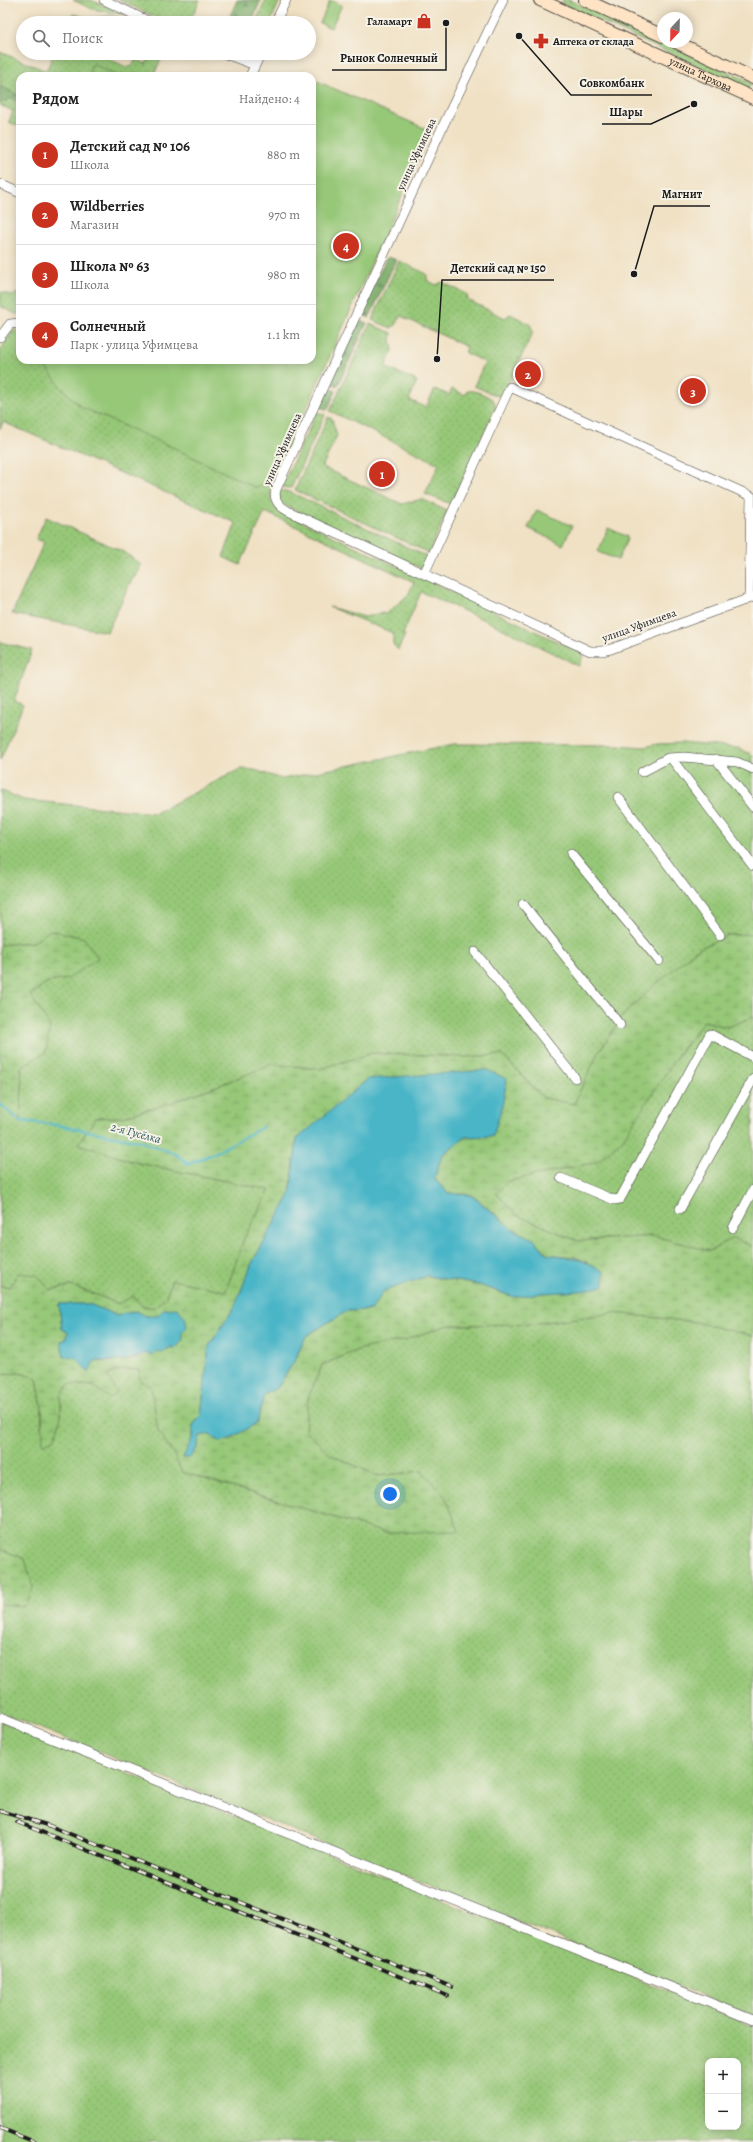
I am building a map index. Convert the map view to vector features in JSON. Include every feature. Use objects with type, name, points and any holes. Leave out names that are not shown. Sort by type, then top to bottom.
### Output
[{"type":"main road","name":"улица Тархова","points":[[540,0],[556,3],[753,98]]},
{"type":"main road","points":[[585,0],[657,33]]},
{"type":"main road","name":"улица Тархова","points":[[689,48],[753,78]]},
{"type":"street","points":[[104,0],[137,16]]},
{"type":"street","points":[[278,16],[286,0]]},
{"type":"street","name":"улица Уфимцева","points":[[503,0],[442,128],[275,491],[277,504],[282,508],[585,649],[597,652],[751,597]]},
{"type":"street","points":[[242,60],[255,65]]},
{"type":"street","points":[[252,72],[258,60]]},
{"type":"street","points":[[0,184],[16,191]]},
{"type":"street","points":[[0,337],[10,324],[16,323]]},
{"type":"street","points":[[424,574],[510,387],[751,496],[751,597]]},
{"type":"street","points":[[672,758],[753,866]]},
{"type":"street","points":[[642,772],[672,758],[716,759],[736,762],[753,769]]},
{"type":"street","points":[[716,759],[753,807]]},
{"type":"street","points":[[618,797],[720,935]]},
{"type":"street","points":[[571,854],[659,961]]},
{"type":"street","points":[[523,904],[620,1025]]},
{"type":"street","points":[[475,952],[575,1078]]},
{"type":"street","points":[[561,1178],[614,1200],[620,1200],[710,1034],[753,1057]]},
{"type":"street","points":[[680,1209],[753,1079]]},
{"type":"street","points":[[733,1228],[753,1190]]},
{"type":"street","points":[[0,1718],[753,2020]]},
{"type":"green space","points":[[73,0],[91,0],[127,15],[92,9]]},
{"type":"green space","points":[[119,0],[200,0],[192,16],[153,16]]},
{"type":"green space","points":[[237,0],[261,0],[254,16],[230,16]]},
{"type":"green space","points":[[266,0],[280,0],[273,16],[258,16]]},
{"type":"green space","points":[[330,0],[342,5],[331,28],[320,23]]},
{"type":"green space","points":[[562,0],[569,0],[657,40],[657,47],[563,4]]},
{"type":"green space","points":[[659,48],[675,48],[750,82],[751,86],[748,89]]},
{"type":"green space","points":[[0,52],[16,59],[16,60],[44,70],[47,69],[51,60],[112,60],[126,67],[131,67],[135,60],[146,64],[148,60],[161,60],[155,72],[16,72],[16,125],[9,122],[13,111],[0,105]]},
{"type":"green space","points":[[93,64],[110,72],[89,72]]},
{"type":"green space","points":[[316,81],[431,131],[272,485],[254,487],[174,448],[81,407],[61,387],[43,364],[316,364]]},
{"type":"green space","points":[[0,86],[16,94],[16,100],[12,98],[0,103]]},
{"type":"green space","points":[[389,257],[396,260],[369,318],[361,313],[386,259]]},
{"type":"green space","points":[[399,261],[427,274],[427,280],[436,285],[442,282],[467,294],[468,300],[505,318],[510,314],[530,324],[533,332],[503,394],[497,396],[474,386],[485,362],[465,353],[467,347],[401,316],[396,325],[391,328],[372,320]]},
{"type":"green space","points":[[0,292],[14,296],[16,293],[16,314],[0,306]]},
{"type":"green space","points":[[357,320],[367,323],[337,387],[328,382]]},
{"type":"green space","points":[[370,324],[392,333],[391,340],[393,350],[385,367],[417,381],[409,400],[426,407],[435,389],[449,395],[452,389],[465,395],[467,391],[478,392],[490,397],[495,402],[495,409],[451,504],[425,494],[439,464],[330,411]]},
{"type":"green space","points":[[14,329],[16,331],[16,364],[69,364],[260,475],[272,485],[271,501],[275,507],[282,512],[584,654],[579,666],[491,623],[421,592],[403,634],[405,635],[398,650],[393,644],[393,633],[329,607],[365,617],[381,613],[386,614],[408,595],[414,582],[265,512],[240,565],[223,557],[236,523],[3,422],[0,429],[0,351]]},
{"type":"green space","points":[[326,387],[336,391],[327,410],[319,406]]},
{"type":"green space","points":[[317,412],[325,415],[291,488],[281,487]]},
{"type":"green space","points":[[328,417],[332,419],[337,436],[322,467],[402,504],[422,499],[447,511],[429,553],[295,490]]},
{"type":"green space","points":[[278,490],[290,492],[428,557],[421,568],[282,504],[279,499]]},
{"type":"green space","points":[[537,510],[572,526],[563,545],[528,528]]},
{"type":"green space","points":[[46,517],[124,552],[141,565],[138,573],[131,581],[107,632],[12,614],[44,542],[36,539]]},
{"type":"green space","points":[[608,528],[628,537],[618,560],[598,552]]},
{"type":"green space","points":[[0,642],[32,650],[14,701],[23,705],[0,761]]},
{"type":"green space","points":[[682,743],[738,748],[753,755],[753,934],[729,935],[696,950],[625,1013],[574,1104],[543,1098],[502,1055],[465,1057],[373,1053],[320,1069],[273,1064],[167,1104],[122,1117],[96,1118],[79,1144],[138,1163],[270,1190],[245,1236],[226,1292],[172,1280],[166,1297],[155,1308],[118,1304],[71,1286],[50,1290],[0,1286],[0,1104],[20,1121],[22,1086],[21,1067],[49,1026],[30,995],[48,982],[68,979],[51,930],[34,942],[0,945],[0,790],[24,800],[155,813],[240,769],[255,770],[282,779],[454,744],[618,745],[644,747],[657,744]]},
{"type":"green space","points":[[50,930],[84,938],[98,958],[68,979],[48,982],[30,995],[50,1026],[46,1052],[21,1067],[22,1086],[20,1121],[0,1104],[0,945],[34,942]]},
{"type":"green space","points":[[753,934],[753,1017],[727,1027],[704,1021],[679,1053],[622,1140],[597,1162],[508,1181],[496,1193],[516,1215],[578,1241],[654,1236],[710,1251],[733,1238],[753,1247],[753,1336],[695,1322],[615,1313],[530,1324],[448,1325],[404,1340],[360,1349],[322,1365],[308,1398],[305,1430],[331,1455],[378,1476],[422,1471],[446,1498],[459,1531],[386,1533],[182,1472],[173,1453],[158,1431],[151,1386],[140,1381],[139,1370],[121,1369],[107,1375],[117,1393],[110,1399],[94,1386],[69,1384],[61,1396],[61,1417],[55,1438],[43,1445],[42,1407],[37,1378],[19,1373],[0,1374],[0,1286],[10,1287],[18,1273],[37,1275],[50,1290],[71,1286],[118,1304],[133,1296],[142,1306],[155,1308],[166,1297],[172,1280],[226,1291],[245,1236],[270,1190],[138,1163],[78,1144],[96,1118],[122,1117],[167,1104],[273,1064],[320,1069],[373,1053],[465,1057],[502,1055],[543,1098],[574,1104],[598,1053],[625,1013],[696,950],[729,935]],"holes":[[[493,1136],[465,1137],[442,1155],[434,1178],[448,1193],[472,1195],[513,1229],[535,1240],[547,1254],[574,1257],[587,1262],[543,1293],[514,1297],[479,1285],[427,1276],[384,1291],[371,1310],[347,1311],[306,1336],[295,1360],[278,1387],[264,1395],[257,1423],[239,1432],[230,1440],[210,1434],[200,1436],[197,1448],[183,1458],[193,1437],[193,1425],[201,1416],[209,1346],[234,1308],[252,1263],[290,1195],[297,1139]],[[59,1304],[89,1304],[116,1315],[137,1311],[145,1316],[157,1316],[164,1309],[174,1350],[173,1346],[162,1353],[155,1351],[150,1352],[140,1358],[117,1361],[97,1361],[75,1357],[69,1352],[61,1341],[65,1340],[68,1332],[62,1329]]]},
{"type":"green space","points":[[753,1017],[753,1247],[733,1238],[710,1251],[653,1236],[578,1241],[516,1215],[495,1193],[508,1181],[597,1162],[704,1021],[727,1027]]},
{"type":"green space","points":[[615,1313],[695,1322],[753,1336],[753,2016],[0,1712],[0,1606],[2,1604],[24,1606],[25,1559],[0,1549],[0,1374],[19,1373],[37,1378],[42,1407],[41,1427],[61,1417],[61,1396],[69,1384],[94,1386],[105,1377],[115,1372],[139,1370],[151,1386],[158,1431],[173,1453],[182,1472],[386,1533],[422,1471],[378,1476],[331,1455],[305,1430],[308,1398],[322,1365],[360,1349],[404,1340],[448,1325],[530,1324]]},
{"type":"green space","points":[[0,1549],[25,1559],[33,1588],[25,1606],[2,1604],[0,1606]]},
{"type":"green space","points":[[0,1721],[753,2026],[753,2142],[0,2142]]},
{"type":"water","points":[[487,1070],[507,1079],[502,1107],[493,1136],[465,1137],[442,1155],[434,1179],[448,1193],[471,1195],[513,1229],[535,1240],[547,1254],[577,1259],[604,1272],[604,1286],[581,1291],[543,1293],[514,1297],[479,1285],[427,1276],[384,1291],[371,1310],[347,1311],[306,1336],[295,1360],[278,1387],[264,1395],[257,1423],[225,1441],[220,1442],[210,1434],[200,1436],[197,1448],[190,1458],[183,1458],[193,1437],[193,1425],[201,1415],[209,1346],[234,1308],[252,1263],[290,1195],[297,1139],[368,1079]]},
{"type":"water","points":[[59,1304],[89,1304],[116,1315],[137,1311],[145,1316],[157,1316],[164,1309],[177,1308],[185,1317],[187,1327],[182,1332],[183,1340],[174,1350],[172,1346],[162,1353],[157,1351],[152,1355],[145,1353],[135,1358],[114,1361],[94,1361],[89,1373],[75,1357],[64,1357],[61,1341],[65,1340],[68,1332],[62,1329]]},
{"type":"waterway","name":"2-я Гусёлка","points":[[0,1104],[20,1121],[51,1124],[140,1141],[174,1153],[189,1164],[217,1152],[263,1127]]},
{"type":"railway","points":[[0,1811],[50,1826],[452,1987]]},
{"type":"railway","points":[[17,1822],[448,1996]]},
{"type":"railway","points":[[0,2128],[35,2142]]},
{"type":"place","name":"Галамарт","points":[[424,21]]},
{"type":"place","name":"Рынок Солнечный","points":[[446,23]]},
{"type":"place","name":"Совкомбанк","points":[[519,36]]},
{"type":"place","name":"Аптека от склада","points":[[541,41]]},
{"type":"place","name":"Шары","points":[[694,104]]},
{"type":"place","name":"Солнечный","points":[[346,246]]},
{"type":"place","name":"Магнит","points":[[634,274]]},
{"type":"place","name":"Детский сад № 150","points":[[437,359]]},
{"type":"place","name":"Wildberries","points":[[528,374]]},
{"type":"place","name":"Школа № 63","points":[[693,391]]},
{"type":"place","name":"Детский сад № 106","points":[[382,474]]}]
